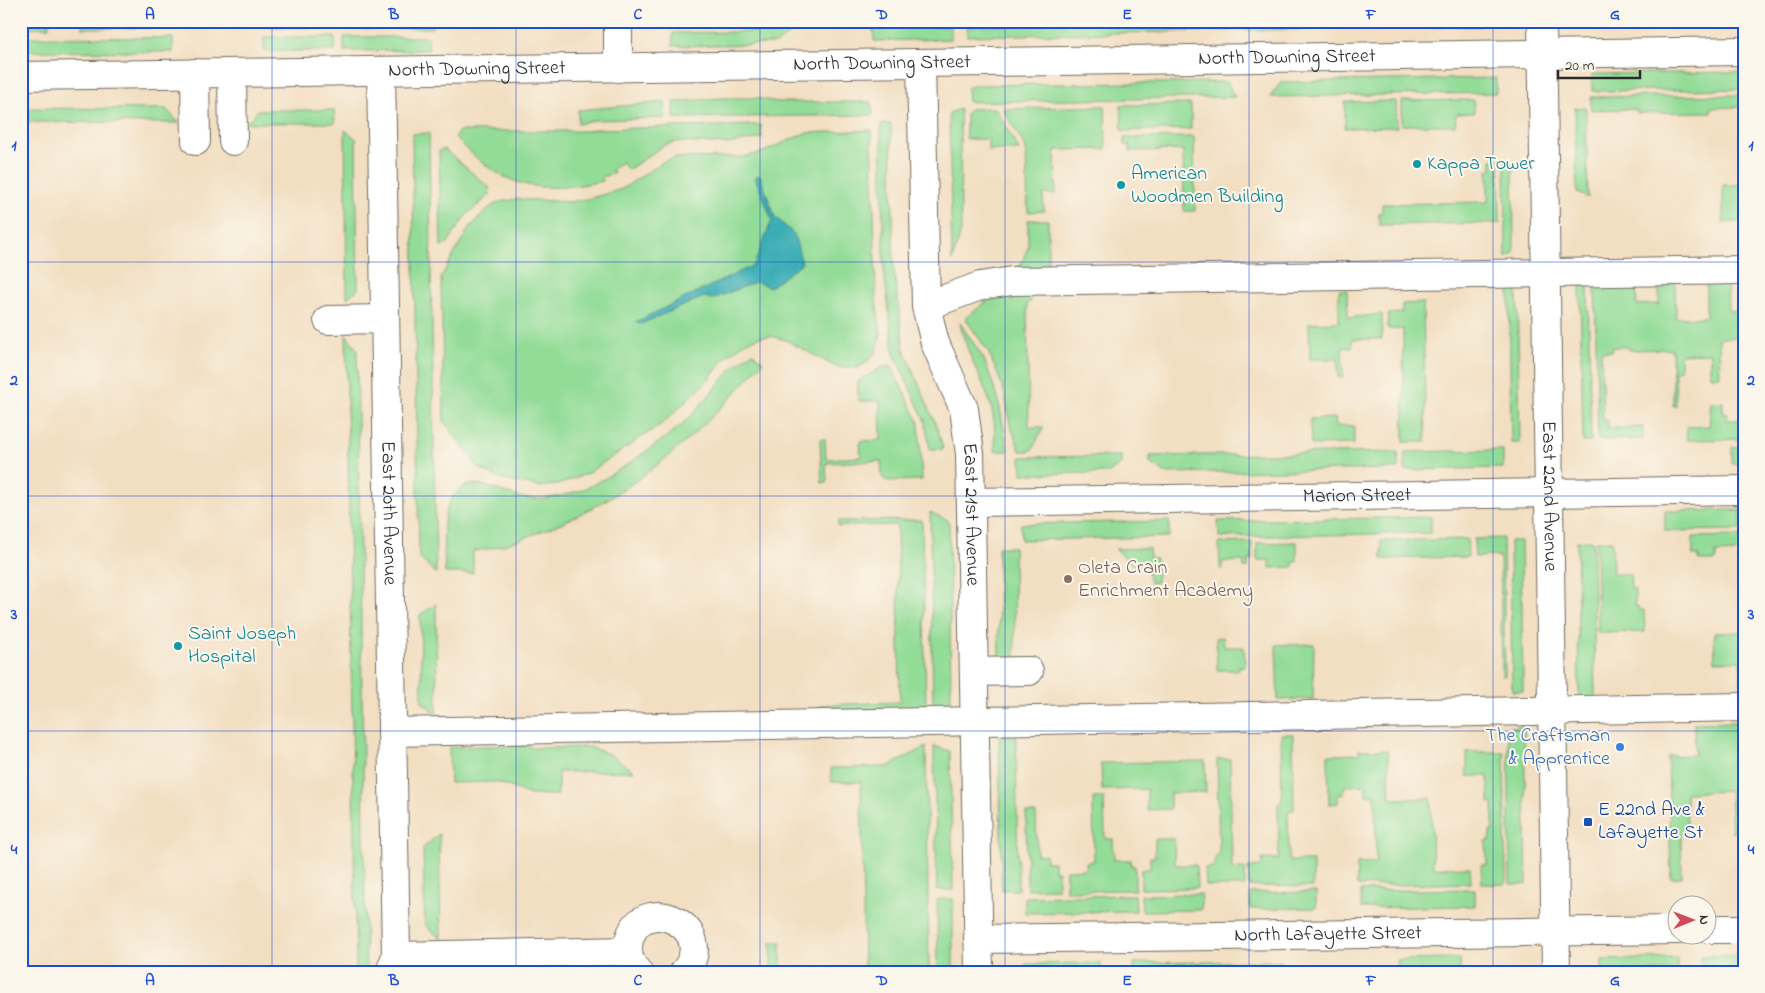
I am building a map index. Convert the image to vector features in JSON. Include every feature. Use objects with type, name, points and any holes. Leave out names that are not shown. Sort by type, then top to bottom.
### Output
[{"type":"street","points":[[618,21],[618,68]]},
{"type":"street","name":"East 22nd Avenue","points":[[1542,21],[1556,972]]},
{"type":"street","name":"North Downing Street","points":[[21,76],[1744,51]]},
{"type":"street","name":"East 21st Avenue","points":[[920,64],[926,306],[935,342],[964,409],[970,454],[979,972]]},
{"type":"street","name":"East 20th Avenue","points":[[381,71],[397,966]]},
{"type":"street","points":[[195,73],[196,141]]},
{"type":"street","points":[[232,73],[233,140]]},
{"type":"street","points":[[926,306],[980,286],[1012,281],[1744,270]]},
{"type":"street","points":[[328,320],[386,319]]},
{"type":"street","name":"Marion Street","points":[[971,502],[1744,490]]},
{"type":"street","points":[[974,672],[1029,671]]},
{"type":"street","points":[[392,732],[1744,707]]},
{"type":"street","points":[[397,966],[631,963],[631,934],[645,920],[665,916],[683,924],[693,942],[690,962],[684,972]]},
{"type":"street","points":[[1718,929],[1744,929]]},
{"type":"street","name":"North Lafayette Street","points":[[978,939],[1668,930]]},
{"type":"green space","points":[[21,21],[49,21],[49,27],[21,28]]},
{"type":"green space","points":[[82,21],[158,21],[158,28],[82,28]]},
{"type":"green space","points":[[166,21],[239,21],[239,26],[166,27]]},
{"type":"green space","points":[[264,21],[335,21],[335,28],[263,27]]},
{"type":"green space","points":[[343,21],[432,21],[432,28],[343,29]]},
{"type":"green space","points":[[1046,21],[1315,21],[1315,29],[967,36],[967,27],[1044,24]]},
{"type":"green space","points":[[1423,21],[1482,21],[1482,26],[1427,27],[1427,22]]},
{"type":"green space","points":[[1591,21],[1744,21],[1744,27],[1591,29]]},
{"type":"green space","points":[[951,27],[951,39],[874,41],[873,28]]},
{"type":"green space","points":[[793,31],[777,44],[673,46],[673,33]]},
{"type":"green space","points":[[21,37],[173,38],[173,52],[21,51]]},
{"type":"green space","points":[[264,37],[335,37],[335,51],[264,51]]},
{"type":"green space","points":[[344,37],[428,37],[429,50],[344,51]]},
{"type":"green space","points":[[1744,72],[1744,89],[1592,91],[1592,74]]},
{"type":"green space","points":[[1496,78],[1496,93],[1270,97],[1281,82]]},
{"type":"green space","points":[[1227,82],[1235,97],[968,102],[967,88],[976,85]]},
{"type":"green space","points":[[1744,95],[1744,107],[1711,108],[1711,112],[1637,113],[1636,109],[1591,110],[1591,97]]},
{"type":"green space","points":[[723,98],[757,98],[778,102],[871,102],[873,115],[674,118],[674,102]]},
{"type":"green space","points":[[1474,100],[1474,113],[1456,114],[1455,125],[1402,125],[1402,101]]},
{"type":"green space","points":[[1396,101],[1397,127],[1345,128],[1345,102]]},
{"type":"green space","points":[[665,102],[666,118],[595,120],[578,124],[578,110]]},
{"type":"green space","points":[[1191,104],[1191,129],[1122,131],[1121,105]]},
{"type":"green space","points":[[1105,106],[1106,149],[1055,150],[1056,194],[1043,194],[1044,211],[1028,212],[1026,148],[1003,109]]},
{"type":"green space","points":[[21,108],[166,109],[179,123],[21,122]]},
{"type":"green space","points":[[995,108],[1019,150],[988,150],[988,139],[966,139],[966,113],[970,109]]},
{"type":"green space","points":[[1575,108],[1586,108],[1588,198],[1577,192]]},
{"type":"green space","points":[[960,109],[961,232],[952,261],[949,113]]},
{"type":"green space","points":[[258,110],[334,110],[335,123],[247,123]]},
{"type":"green space","points":[[881,124],[891,124],[894,271],[904,349],[938,430],[943,449],[930,449],[925,421],[894,354],[884,270]]},
{"type":"green space","points":[[761,125],[762,138],[728,144],[676,142],[664,145],[628,170],[622,162],[612,169],[614,173],[602,177],[603,181],[558,187],[539,187],[505,177],[472,154],[455,137],[459,131],[586,131],[595,129]]},
{"type":"green space","points":[[345,130],[356,139],[358,289],[347,298]]},
{"type":"green space","points":[[872,130],[876,299],[881,334],[876,352],[867,362],[858,368],[836,367],[786,340],[770,336],[759,337],[744,343],[726,357],[708,380],[663,423],[588,473],[560,484],[541,487],[500,479],[479,468],[444,421],[441,277],[469,228],[489,208],[499,202],[518,199],[569,202],[591,198],[622,189],[663,162],[673,158],[743,157],[761,153],[805,133]]},
{"type":"green space","points":[[429,133],[436,573],[419,558],[412,134]]},
{"type":"green space","points":[[1194,137],[1195,211],[1184,211],[1183,150],[1130,151],[1130,145],[1125,145],[1125,138]]},
{"type":"green space","points":[[444,149],[489,187],[490,195],[467,214],[447,244],[441,247],[439,151]]},
{"type":"green space","points":[[1492,160],[1499,160],[1500,223],[1379,225],[1379,213],[1382,212],[1382,204],[1488,202],[1488,170],[1492,170]]},
{"type":"green space","points":[[1505,164],[1513,164],[1514,253],[1506,258]]},
{"type":"green space","points":[[1723,185],[1744,185],[1744,222],[1723,222]]},
{"type":"green space","points":[[1028,220],[1048,220],[1048,269],[1019,269],[1028,247]]},
{"type":"green space","points":[[1706,280],[1727,280],[1728,311],[1744,311],[1744,337],[1719,338],[1720,376],[1710,376],[1710,353],[1680,354],[1680,370],[1675,371],[1676,406],[1673,406],[1672,349],[1629,350],[1629,347],[1613,347],[1612,351],[1601,351],[1603,420],[1608,420],[1608,428],[1643,427],[1643,439],[1598,440],[1595,284],[1636,284],[1637,305],[1659,304],[1659,281],[1675,281],[1676,318],[1706,317]]},
{"type":"green space","points":[[1509,282],[1517,282],[1520,443],[1511,443]]},
{"type":"green space","points":[[1580,285],[1588,285],[1591,442],[1583,442]]},
{"type":"green space","points":[[1031,290],[1031,302],[1027,303],[1029,427],[1044,427],[1031,451],[1020,451],[1010,424],[1005,395],[1000,380],[988,351],[965,318],[994,296]]},
{"type":"green space","points":[[1339,290],[1347,290],[1348,318],[1382,314],[1382,339],[1352,339],[1352,347],[1342,348],[1343,377],[1338,377],[1338,359],[1310,359],[1309,323],[1339,322]]},
{"type":"green space","points":[[1423,303],[1426,442],[1404,442],[1403,329],[1388,329],[1388,314],[1402,313],[1402,304]]},
{"type":"green space","points":[[960,323],[984,359],[998,398],[1008,451],[995,451],[991,406],[965,343]]},
{"type":"green space","points":[[346,334],[357,349],[366,972],[356,972]]},
{"type":"green space","points":[[753,352],[763,362],[713,416],[660,463],[631,484],[569,520],[512,542],[489,549],[473,551],[473,573],[445,573],[445,515],[448,505],[462,488],[475,484],[523,498],[537,499],[566,495],[591,486],[638,457],[682,424],[728,373]]},
{"type":"green space","points":[[891,366],[919,423],[922,480],[886,481],[882,477],[881,461],[826,463],[827,483],[822,483],[820,439],[825,439],[826,459],[861,457],[860,441],[881,440],[880,401],[860,401],[858,399],[858,381],[883,367]]},
{"type":"green space","points":[[1711,402],[1723,402],[1723,414],[1727,414],[1727,420],[1743,420],[1744,439],[1687,440],[1686,427],[1709,426]]},
{"type":"green space","points":[[1335,418],[1336,426],[1354,426],[1354,444],[1311,445],[1310,419]]},
{"type":"green space","points":[[1744,446],[1744,464],[1732,464],[1732,447]]},
{"type":"green space","points":[[1503,450],[1503,468],[1405,470],[1405,452]]},
{"type":"green space","points":[[1398,452],[1398,469],[1165,473],[1150,463],[1150,456]]},
{"type":"green space","points":[[1121,456],[1121,464],[1109,473],[1022,474],[1021,457]]},
{"type":"green space","points":[[1741,510],[1741,530],[1665,531],[1665,511]]},
{"type":"green space","points":[[930,512],[949,521],[951,702],[933,710]]},
{"type":"green space","points":[[1431,517],[1431,533],[1219,537],[1218,521]]},
{"type":"green space","points":[[922,520],[926,709],[821,711],[821,705],[900,702],[897,525],[838,526],[838,521]]},
{"type":"green space","points":[[1169,521],[1169,537],[1021,540],[1021,524]]},
{"type":"green space","points":[[1740,536],[1740,552],[1716,553],[1716,561],[1699,561],[1699,556],[1693,556],[1693,537]]},
{"type":"green space","points":[[1503,538],[1505,676],[1502,676],[1500,556],[1475,557],[1474,539]]},
{"type":"green space","points":[[1467,539],[1468,557],[1382,559],[1381,541]]},
{"type":"green space","points":[[1510,541],[1521,541],[1523,691],[1512,691]]},
{"type":"green space","points":[[1577,541],[1593,541],[1595,699],[1579,699]]},
{"type":"green space","points":[[1596,541],[1612,541],[1613,574],[1630,574],[1631,589],[1635,589],[1635,606],[1638,606],[1639,610],[1644,610],[1645,632],[1598,633]]},
{"type":"green space","points":[[1252,542],[1252,560],[1248,560],[1248,568],[1244,568],[1243,561],[1222,562],[1223,569],[1220,569],[1219,543]]},
{"type":"green space","points":[[1297,542],[1297,562],[1293,562],[1293,567],[1270,568],[1270,560],[1257,560],[1257,543]]},
{"type":"green space","points":[[998,547],[1014,547],[1015,666],[999,667]]},
{"type":"green space","points":[[1149,548],[1150,558],[1156,558],[1157,582],[1150,583],[1147,569],[1139,569],[1115,549]]},
{"type":"green space","points":[[436,604],[437,714],[422,702],[420,615]]},
{"type":"green space","points":[[1744,632],[1744,685],[1741,685],[1740,661],[1715,661],[1714,633]]},
{"type":"green space","points":[[1223,637],[1224,647],[1244,647],[1245,666],[1239,666],[1239,670],[1217,670],[1216,638]]},
{"type":"green space","points":[[1314,644],[1313,699],[1278,700],[1276,645]]},
{"type":"green space","points":[[1738,722],[1739,752],[1744,752],[1744,832],[1732,832],[1730,791],[1686,793],[1687,832],[1681,833],[1682,877],[1671,878],[1668,756],[1695,755],[1694,723]]},
{"type":"green space","points":[[1524,726],[1527,884],[1510,884],[1508,727]]},
{"type":"green space","points":[[999,732],[1016,732],[1018,890],[1002,890]]},
{"type":"green space","points":[[1281,734],[1293,734],[1294,810],[1288,811],[1289,861],[1313,861],[1313,887],[1249,886],[1248,867],[1262,866],[1262,859],[1279,859],[1278,802],[1282,802]]},
{"type":"green space","points":[[525,745],[533,748],[590,747],[609,754],[634,771],[558,772],[558,795],[531,795],[497,782],[450,783],[449,747]]},
{"type":"green space","points":[[934,746],[950,751],[953,890],[937,890]]},
{"type":"green space","points":[[926,747],[929,972],[864,972],[861,782],[831,782],[831,768],[887,767]]},
{"type":"green space","points":[[1359,750],[1388,750],[1390,799],[1431,798],[1433,868],[1470,867],[1471,883],[1357,886],[1357,864],[1376,863],[1375,795],[1366,795],[1366,785],[1344,786],[1344,794],[1338,794],[1338,803],[1329,804],[1328,755],[1359,754]]},
{"type":"green space","points":[[1467,752],[1504,752],[1506,884],[1482,884],[1481,865],[1487,865],[1486,841],[1490,841],[1490,831],[1493,831],[1493,803],[1489,803],[1488,776],[1467,776]]},
{"type":"green space","points":[[1217,759],[1230,759],[1232,869],[1245,869],[1245,886],[1206,886],[1205,868],[1215,867],[1215,858],[1219,853]]},
{"type":"green space","points":[[1205,761],[1206,792],[1170,793],[1170,809],[1147,810],[1147,789],[1102,790],[1101,763]]},
{"type":"green space","points":[[1093,798],[1104,798],[1105,839],[1113,839],[1114,860],[1131,860],[1131,866],[1135,866],[1135,890],[1066,891],[1066,870],[1086,869],[1086,862],[1094,861]]},
{"type":"green space","points":[[1026,813],[1036,813],[1037,855],[1046,854],[1046,862],[1054,862],[1054,871],[1058,871],[1058,888],[1027,889]]},
{"type":"green space","points":[[439,834],[441,939],[425,925],[423,848]]},
{"type":"green space","points":[[1155,839],[1174,839],[1175,865],[1196,865],[1197,888],[1141,889],[1141,869],[1150,869],[1150,857],[1155,857]]},
{"type":"green space","points":[[1475,889],[1475,906],[1361,908],[1361,891]]},
{"type":"green space","points":[[1316,892],[1316,908],[1250,909],[1250,893]]},
{"type":"green space","points":[[1201,894],[1201,910],[1142,911],[1141,895]]},
{"type":"green space","points":[[1135,895],[1136,911],[1025,913],[1025,897]]},
{"type":"green space","points":[[937,899],[953,899],[953,972],[938,972]]},
{"type":"green space","points":[[771,942],[781,942],[781,969],[791,970],[791,972],[762,972],[762,969],[771,969]]},
{"type":"green space","points":[[1744,955],[1744,969],[1701,969],[1701,956]]},
{"type":"green space","points":[[1677,958],[1677,971],[1602,972],[1602,960]]},
{"type":"green space","points":[[1460,959],[1460,972],[1398,972],[1397,960]]},
{"type":"green space","points":[[1281,961],[1280,972],[1199,972],[1199,962]]},
{"type":"green space","points":[[1197,962],[1197,972],[1134,972],[1134,963]]},
{"type":"green space","points":[[1101,963],[1101,972],[1025,972],[1025,964]]},
{"type":"green space","points":[[604,968],[606,972],[449,970]]},
{"type":"water","points":[[760,175],[775,217],[794,234],[802,263],[770,287],[756,282],[713,299],[704,297],[641,324],[635,322],[754,265],[772,220],[755,177]]},
{"type":"place","name":"Kappa Tower","points":[[1417,164]]},
{"type":"place","name":"American Woodmen Building","points":[[1121,185]]},
{"type":"place","name":"Oleta Crain Enrichment Academy","points":[[1068,579]]},
{"type":"place","name":"Saint Joseph Hospital","points":[[178,646]]},
{"type":"place","name":"The Craftsman & Apprentice","points":[[1620,747]]},
{"type":"place","name":"E 22nd Ave & Lafayette St","points":[[1588,822]]}]
